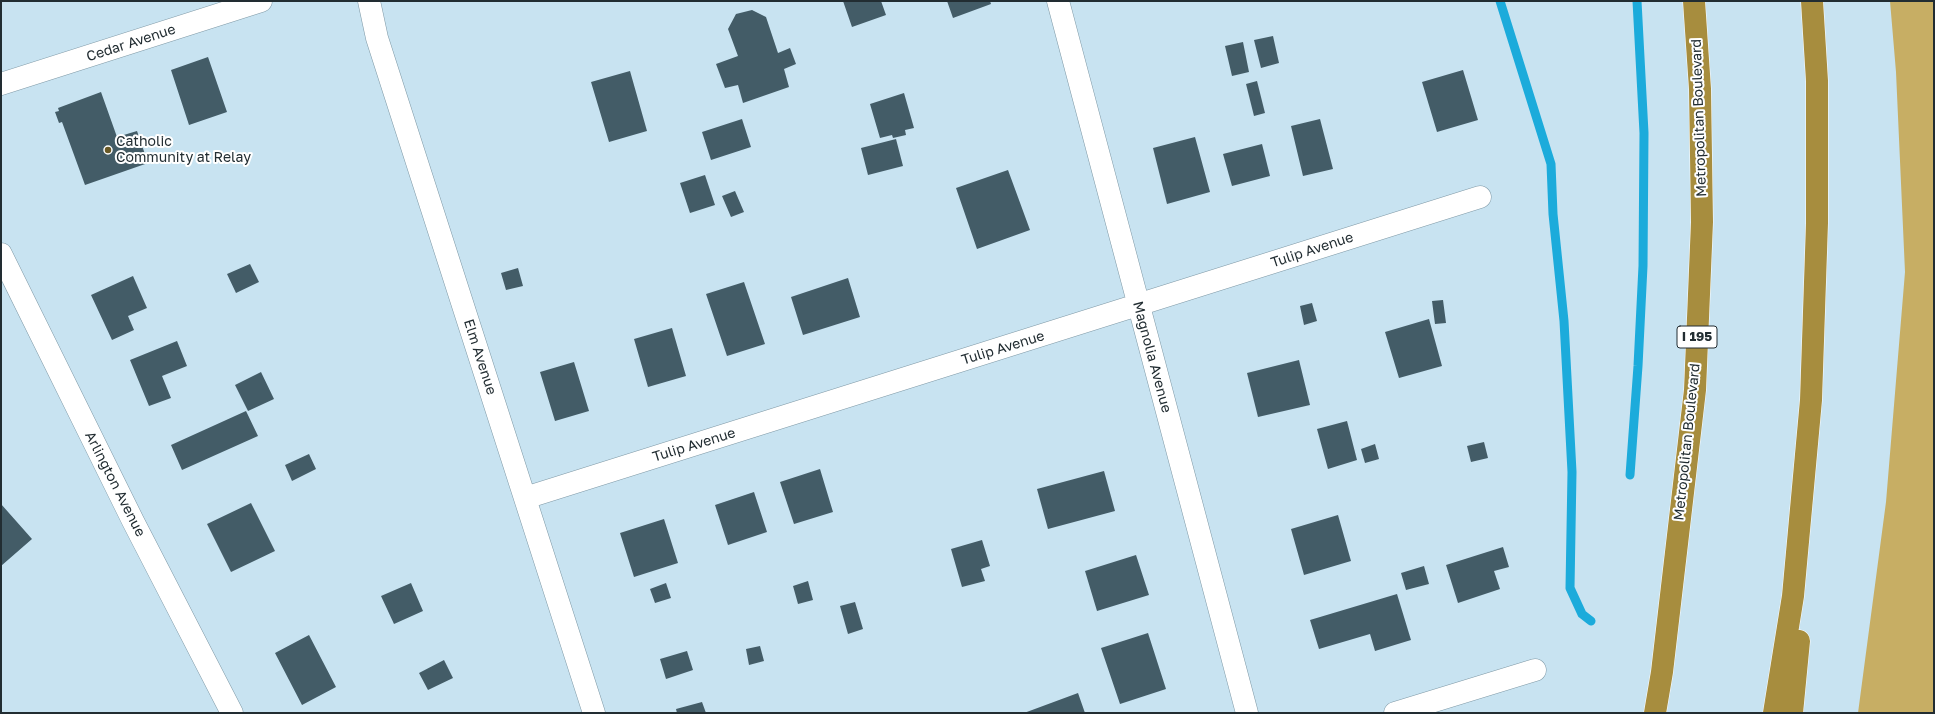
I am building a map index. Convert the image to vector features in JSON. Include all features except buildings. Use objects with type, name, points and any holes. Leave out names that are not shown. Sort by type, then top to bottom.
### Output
[{"type":"highway","name":"Metropolitan Boulevard","points":[[1655,713],[1662,672],[1695,390],[1702,222],[1700,89],[1694,1]]},
{"type":"highway","points":[[1792,713],[1804,597],[1817,224],[1817,81],[1812,1]]},
{"type":"highway","points":[[1774,713],[1793,596],[1811,400]]},
{"type":"street","name":"Cedar Avenue","points":[[1,84],[261,1]]},
{"type":"street","name":"Elm Avenue","points":[[369,1],[377,38],[594,713]]},
{"type":"street","name":"Magnolia Avenue","points":[[1058,1],[1247,713]]},
{"type":"street","name":"Tulip Avenue","points":[[525,498],[1480,197]]},
{"type":"street","name":"Arlington Avenue","points":[[1,254],[133,521],[232,713]]},
{"type":"street","points":[[1395,713],[1535,670]]},
{"type":"shaded area","points":[[1890,1],[1934,1],[1934,713],[1858,713],[1886,502],[1905,272],[1896,72]]},
{"type":"waterway","points":[[1500,1],[1551,164],[1553,214],[1564,321],[1572,472],[1570,588],[1582,614],[1591,621]]},
{"type":"waterway","points":[[1630,475],[1638,366],[1643,266],[1644,133],[1637,1]]},
{"type":"place","name":"Catholic Community at Relay","points":[[108,150]]}]
